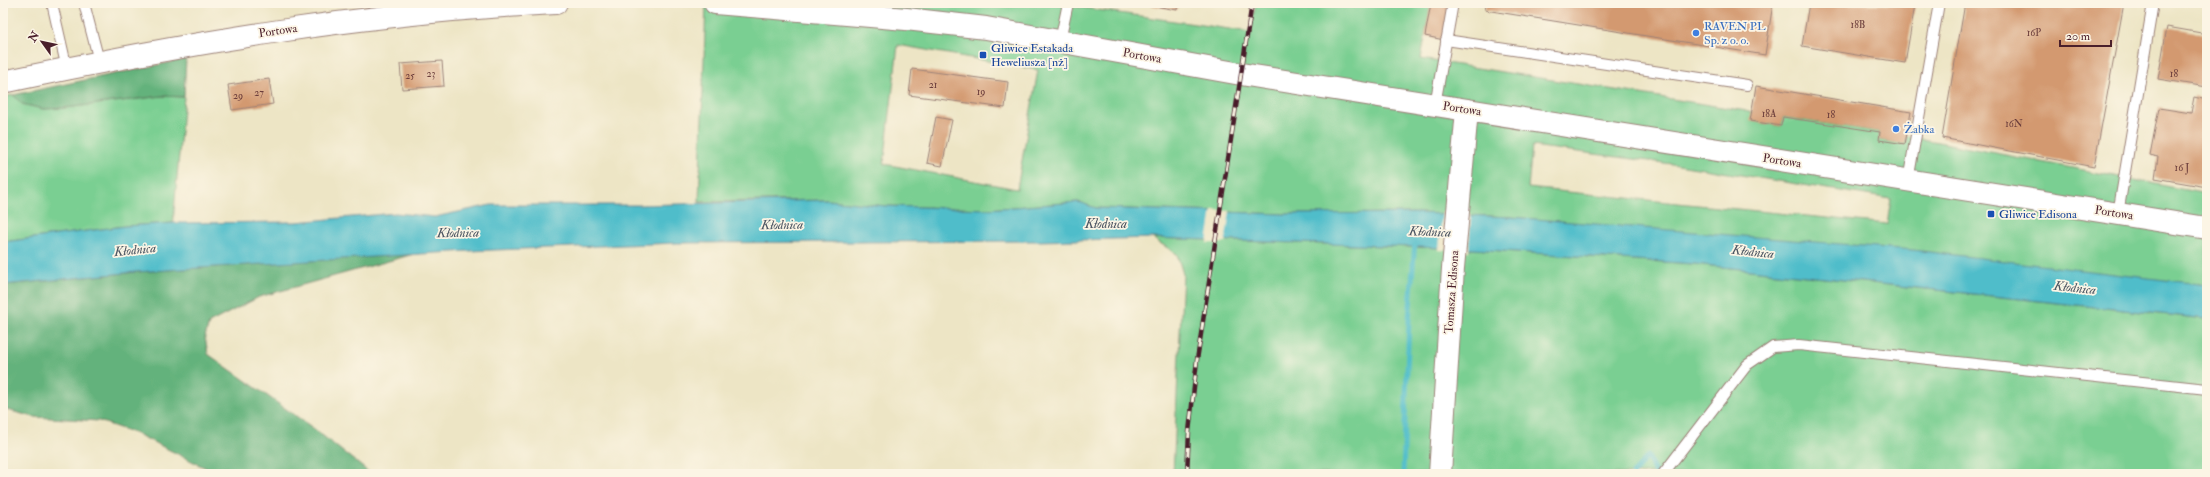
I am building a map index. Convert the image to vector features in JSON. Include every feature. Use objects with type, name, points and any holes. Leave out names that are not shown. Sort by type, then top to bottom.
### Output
[{"type":"street","name":"Portowa","points":[[3,82],[99,61],[220,39],[356,19],[496,4],[556,3]]},
{"type":"street","name":"Portowa","points":[[715,3],[771,5],[947,23],[1060,41],[1241,74],[2207,228]]},
{"type":"street","name":"Tomasza Edisona","points":[[1440,474],[1453,268],[1467,110]]},
{"type":"lane","points":[[52,3],[67,69]]},
{"type":"lane","points":[[84,3],[99,61]]},
{"type":"lane","points":[[1060,41],[1068,3]]},
{"type":"lane","points":[[1435,105],[1453,3]]},
{"type":"lane","points":[[1908,181],[1939,3]]},
{"type":"lane","points":[[2118,214],[2152,3]]},
{"type":"lane","points":[[1446,40],[1748,85]]},
{"type":"lane","points":[[1663,474],[1747,365],[1773,347],[1798,345],[2207,389]]},
{"type":"green space","points":[[706,3],[1050,3],[1250,32],[1256,3],[1431,3],[1421,59],[1753,112],[1751,121],[1781,126],[1783,117],[1880,132],[1879,140],[1905,144],[1907,136],[2207,194],[2207,285],[1511,217],[1418,213],[1284,214],[1096,208],[1078,202],[988,209],[886,206],[827,200],[699,202]],"holes":[[[898,45],[1038,70],[1017,189],[884,164]],[[1532,146],[1672,164],[1891,199],[1887,224],[1528,188]]]},
{"type":"green space","points":[[186,59],[184,97],[162,96],[65,108],[43,109],[22,104],[13,95]]},
{"type":"green space","points":[[13,95],[22,104],[43,109],[65,108],[162,96],[184,97],[173,223],[125,226],[3,242],[3,97]]},
{"type":"green space","points":[[1152,238],[1473,249],[1694,264],[2207,319],[2207,474],[1173,474],[1183,274],[1177,254]]},
{"type":"green space","points":[[414,254],[259,297],[209,323],[205,337],[208,354],[313,428],[371,474],[218,474],[137,434],[99,421],[34,417],[3,409],[3,285],[136,272]]},
{"type":"water","name":"Kłodnica","points":[[827,200],[886,206],[988,209],[1078,202],[1096,208],[1284,214],[1418,213],[1511,217],[1913,250],[2207,285],[2207,319],[1694,264],[1473,249],[1152,238],[1039,241],[677,243],[469,251],[136,272],[3,285],[3,242],[125,226],[173,223],[296,222],[396,213],[435,217],[491,205],[639,205]]},
{"type":"pier","points":[[1212,210],[1230,211],[1225,243],[1207,243]]},
{"type":"pier","points":[[1442,212],[1471,213],[1469,251],[1439,250]]},
{"type":"building","points":[[1138,3],[1178,3],[1177,10]]},
{"type":"building","points":[[1431,3],[1451,3],[1444,40],[1425,36]]},
{"type":"building","name":"RAVEN PL Sp. z o. o.","points":[[1486,3],[1773,3],[1765,55],[1485,10]]},
{"type":"building","points":[[1809,3],[1915,5],[1905,63],[1802,46]]},
{"type":"building","points":[[1965,3],[2124,3],[2094,167],[1942,138]]},
{"type":"building","points":[[2167,27],[2207,34],[2207,87],[2158,79]]},
{"type":"building","points":[[442,61],[444,86],[402,89],[400,64]]},
{"type":"building","points":[[912,69],[1008,82],[1005,108],[909,95]]},
{"type":"building","points":[[269,79],[273,104],[232,110],[228,85]]},
{"type":"building","points":[[1756,86],[1911,112],[1905,144],[1879,140],[1880,132],[1783,117],[1781,126],[1750,121]]},
{"type":"building","points":[[2194,97],[2207,100],[2207,187],[2155,178],[2158,157],[2150,155],[2159,108],[2191,113]]},
{"type":"building","points":[[936,117],[952,120],[942,166],[927,163]]},
{"type":"waterway","name":"Kłodnica","points":[[1403,474],[1409,320],[1415,241]]},
{"type":"waterway","points":[[1633,474],[1648,456],[1655,474]]},
{"type":"railway","points":[[1187,474],[1189,432],[1197,360],[1252,3]]},
{"type":"place","name":"RAVEN PL Sp. z o. o.","points":[[1696,33]]},
{"type":"place","name":"Gliwice Estakada Heweliusza [nż]","points":[[983,55]]},
{"type":"place","name":"Żabka","points":[[1896,129]]},
{"type":"place","name":"Gliwice Edisona","points":[[1991,214]]}]
